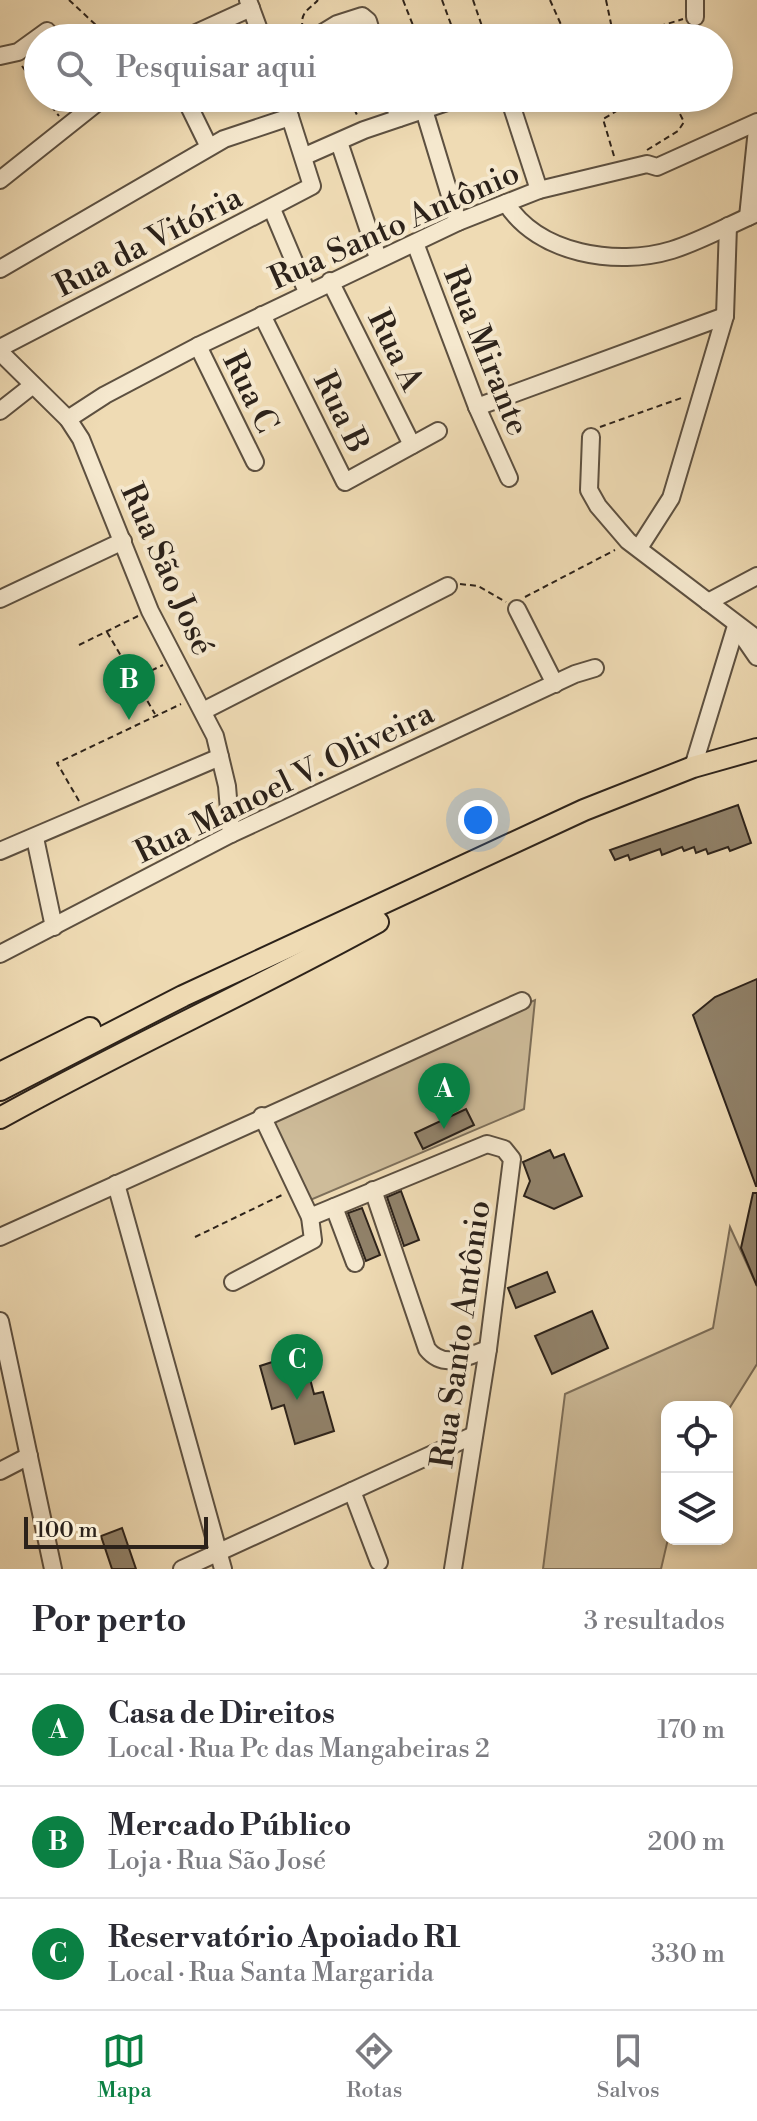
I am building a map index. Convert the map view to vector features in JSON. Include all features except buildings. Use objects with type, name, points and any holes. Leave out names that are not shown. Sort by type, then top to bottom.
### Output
[{"type":"main road","points":[[2,1114],[277,978],[377,915],[584,810],[693,767],[757,749]]},
{"type":"main road","points":[[0,1090],[183,996],[377,915],[643,797],[757,762]]},
{"type":"main road","points":[[0,1073],[281,939],[327,921],[377,915]]},
{"type":"street","points":[[695,0],[695,17]]},
{"type":"street","points":[[212,24],[250,4],[257,24]]},
{"type":"street","points":[[340,24],[355,16],[365,18],[368,24]]},
{"type":"street","points":[[6,54],[24,44]]},
{"type":"street","points":[[0,180],[85,112]]},
{"type":"street","points":[[192,112],[209,147]]},
{"type":"street","points":[[288,112],[305,156],[364,130],[418,112]]},
{"type":"street","points":[[397,112],[399,118]]},
{"type":"street","points":[[425,112],[458,222]]},
{"type":"street","points":[[514,112],[539,190]]},
{"type":"street","points":[[0,269],[209,147],[290,117]]},
{"type":"street","name":"Rua Santo Antônio","points":[[68,419],[105,395],[198,346],[458,222],[539,190],[647,164],[657,167],[757,122]]},
{"type":"street","points":[[506,203],[526,229],[546,242],[603,254],[670,250],[752,215],[757,129]]},
{"type":"street","points":[[339,142],[378,258]]},
{"type":"street","name":"Rua da Vitória","points":[[0,350],[312,186],[305,156]]},
{"type":"street","points":[[272,209],[307,292]]},
{"type":"street","points":[[634,545],[671,498],[700,391],[725,316],[728,226]]},
{"type":"street","name":"Rua Mirante","points":[[415,243],[477,407],[509,478]]},
{"type":"street","name":"Rua A","points":[[330,281],[412,445]]},
{"type":"street","name":"Rua B","points":[[262,315],[345,482],[438,431]]},
{"type":"street","points":[[477,407],[658,338],[725,316]]},
{"type":"street","name":"Rua C","points":[[198,346],[255,462]]},
{"type":"street","name":"Rua São José","points":[[0,350],[68,419],[81,439],[150,611],[199,704],[220,757],[231,834]]},
{"type":"street","points":[[0,411],[33,385]]},
{"type":"street","points":[[591,437],[592,498],[634,545],[736,626],[757,639]]},
{"type":"street","points":[[0,599],[123,541]]},
{"type":"street","points":[[708,602],[757,576]]},
{"type":"street","points":[[199,704],[448,586]]},
{"type":"street","points":[[517,609],[555,684]]},
{"type":"street","points":[[736,626],[744,643],[757,657]]},
{"type":"street","points":[[693,767],[736,626]]},
{"type":"street","name":"Rua Manoel V. Oliveira","points":[[0,954],[231,834],[595,668]]},
{"type":"street","points":[[0,851],[220,757]]},
{"type":"street","points":[[35,838],[54,927]]},
{"type":"street","points":[[0,1237],[522,1001]]},
{"type":"street","points":[[233,1282],[312,1242],[310,1217],[262,1116]]},
{"type":"street","name":"Rua Santo Antônio","points":[[373,1190],[487,1144],[497,1145],[512,1159],[488,1349],[453,1569]]},
{"type":"street","points":[[116,1184],[220,1561]]},
{"type":"street","points":[[310,1217],[373,1190],[427,1349],[435,1358],[449,1362],[488,1349]]},
{"type":"street","points":[[334,1207],[355,1263]]},
{"type":"street","points":[[0,1321],[53,1569]]},
{"type":"street","points":[[182,1569],[220,1561],[352,1491],[474,1435]]},
{"type":"street","points":[[0,1471],[29,1456]]},
{"type":"street","points":[[352,1491],[379,1562]]},
{"type":"path","points":[[69,0],[95,24]]},
{"type":"path","points":[[301,24],[300,19],[305,9],[318,0]]},
{"type":"path","points":[[403,0],[412,24]]},
{"type":"path","points":[[442,0],[451,24]]},
{"type":"path","points":[[473,0],[481,24]]},
{"type":"path","points":[[550,0],[561,24]]},
{"type":"path","points":[[606,0],[611,24]]},
{"type":"path","points":[[658,24],[695,17]]},
{"type":"path","points":[[6,54],[24,73]]},
{"type":"path","points":[[55,112],[66,127]]},
{"type":"path","points":[[356,112],[364,130]]},
{"type":"path","points":[[597,176],[618,166],[603,119],[615,112]]},
{"type":"path","points":[[647,164],[650,160],[646,150],[678,131],[684,122],[682,112]]},
{"type":"path","points":[[591,437],[592,429],[700,391]]},
{"type":"path","points":[[448,586],[478,586],[517,609],[518,600],[634,545]]},
{"type":"path","points":[[79,645],[150,611]]},
{"type":"path","points":[[107,632],[156,715]]},
{"type":"path","points":[[106,692],[175,659]]},
{"type":"path","points":[[88,815],[57,763],[156,715],[199,704]]},
{"type":"path","points":[[195,1237],[296,1188]]},
{"type":"shaded area","points":[[535,1000],[524,1109],[308,1201],[271,1118]]},
{"type":"shaded area","points":[[730,1227],[757,1286],[757,1364],[733,1402],[661,1401],[661,1545],[667,1545],[661,1569],[543,1569],[565,1394],[713,1328]]},
{"type":"place","name":"Mercado Público","points":[[129,720]]},
{"type":"place","name":"Casa de Direitos","points":[[444,1129]]},
{"type":"place","name":"Reservatório Apoiado R1","points":[[297,1400]]}]
